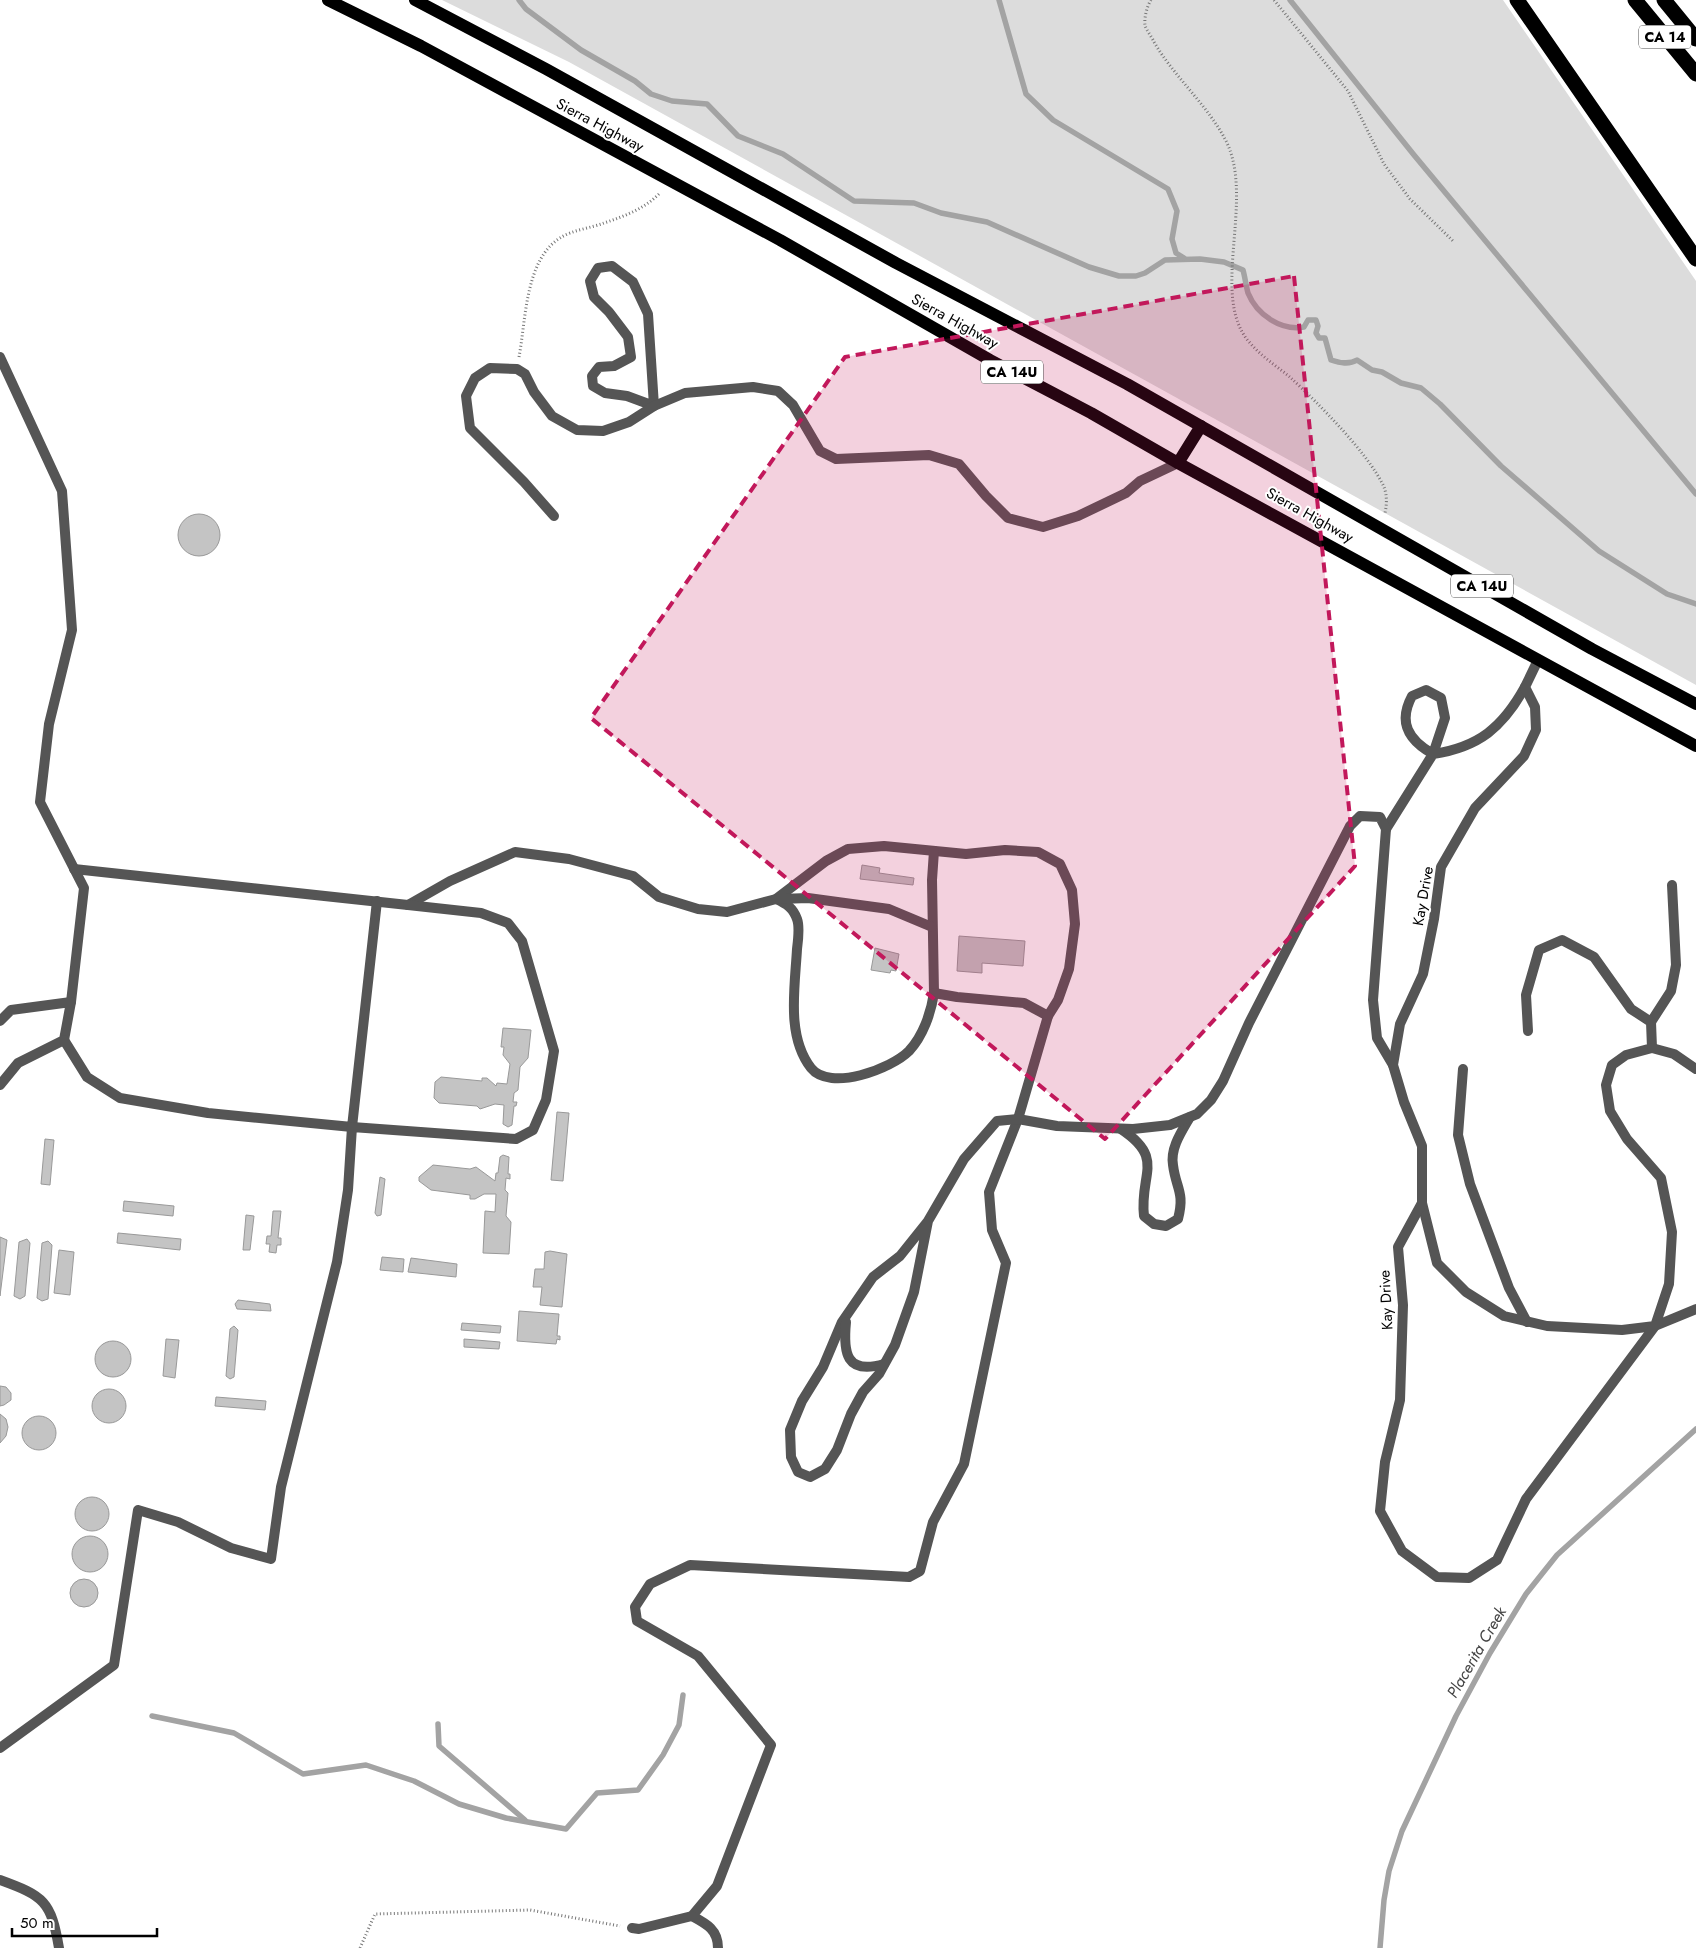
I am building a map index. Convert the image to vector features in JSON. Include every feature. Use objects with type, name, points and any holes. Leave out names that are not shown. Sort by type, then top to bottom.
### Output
[{"type":"highway","points":[[1518,0],[1696,259]]},
{"type":"highway","name":"CA 14","points":[[1635,0],[1696,74]]},
{"type":"highway","points":[[1664,0],[1696,39]]},
{"type":"main road","name":"Sierra Highway","points":[[328,0],[421,46],[780,240],[974,351],[1090,413],[1178,464],[1304,530],[1696,746]]},
{"type":"main road","name":"Sierra Highway","points":[[415,0],[546,69],[896,263],[1126,384],[1592,649],[1696,704]]},
{"type":"main road","points":[[1178,464],[1201,426]]},
{"type":"street","points":[[612,266],[633,282],[648,314],[654,406],[627,396],[605,392],[593,386],[592,376],[600,367],[614,366],[631,357],[628,337],[609,312],[594,298],[590,280],[598,268],[612,266]]},
{"type":"street","points":[[0,356],[62,491],[72,630],[49,724],[40,802],[74,869],[84,888],[71,1002],[64,1040],[87,1077],[120,1098],[208,1113],[352,1127],[516,1138],[533,1130],[546,1100],[554,1051],[522,941],[508,923],[481,914],[408,904],[74,869]]},
{"type":"street","points":[[554,516],[524,482],[470,428],[466,396],[475,378],[490,368],[517,368],[525,374],[534,392],[552,416],[577,430],[603,431],[629,422],[654,406],[685,393],[753,387],[778,391],[793,405],[820,451],[836,459],[929,455],[959,464],[986,496],[1008,518],[1043,527],[1078,516],[1126,493],[1140,481],[1178,464]]},
{"type":"street","points":[[1393,1065],[1377,1038],[1373,1000],[1386,830],[1433,754],[1445,718],[1440,698],[1426,690],[1412,696],[1405,709],[1405,723],[1412,737],[1422,748],[1433,754],[1463,746],[1490,732],[1511,712],[1538,660]]},
{"type":"street","name":"Kay Drive","points":[[1525,687],[1535,707],[1536,730],[1524,756],[1475,808],[1441,867],[1434,919],[1423,974],[1400,1024],[1393,1065],[1404,1102],[1422,1146],[1422,1203],[1398,1247],[1403,1305],[1400,1400],[1385,1462],[1380,1511],[1402,1552],[1437,1577],[1469,1578],[1497,1560],[1526,1499],[1655,1326]]},
{"type":"street","points":[[928,1221],[914,1292],[895,1345],[884,1364],[862,1392],[837,1450],[824,1469],[810,1477],[798,1472],[791,1457],[790,1430],[802,1401],[824,1366],[847,1316],[873,1277],[900,1256],[928,1221],[964,1159],[997,1121],[1018,1119],[1057,1126],[1122,1129],[1170,1125],[1197,1114],[1211,1100],[1223,1081],[1249,1023],[1350,826],[1360,816],[1371,815],[1380,817],[1386,830]]},
{"type":"street","points":[[632,1928],[639,1929],[692,1916],[717,1886],[770,1745],[698,1656],[637,1621],[635,1607],[650,1584],[690,1565],[909,1577],[920,1571],[933,1522],[964,1464],[1006,1263],[992,1230],[989,1192],[1018,1119],[1048,1016],[1058,1000],[1069,969],[1075,924],[1072,890],[1060,864],[1038,852],[1005,850],[966,854],[884,846],[848,849],[826,861],[776,899]]},
{"type":"street","points":[[776,899],[790,906],[798,920],[794,1015],[800,1048],[812,1069],[826,1077],[848,1078],[873,1072],[891,1064],[909,1051],[926,1025],[932,1008],[934,992],[932,927],[934,851]]},
{"type":"street","points":[[408,904],[450,881],[514,852],[569,859],[633,876],[659,897],[698,909],[727,912],[776,899],[808,898],[889,909],[932,927]]},
{"type":"street","points":[[1652,1048],[1651,1022],[1671,991],[1676,965],[1672,884]]},
{"type":"street","points":[[0,1748],[114,1665],[138,1510],[178,1522],[231,1548],[271,1559],[281,1487],[337,1262],[348,1190],[352,1127],[377,901]]},
{"type":"street","points":[[1528,1031],[1526,995],[1539,950],[1562,940],[1594,957],[1631,1010],[1651,1022]]},
{"type":"street","points":[[934,992],[957,997],[1024,1003],[1048,1016]]},
{"type":"street","points":[[0,1021],[11,1010],[71,1002]]},
{"type":"street","points":[[0,1086],[18,1063],[64,1040]]},
{"type":"street","points":[[1655,1326],[1669,1284],[1672,1232],[1661,1178],[1627,1139],[1610,1111],[1606,1086],[1612,1065],[1626,1055],[1652,1048],[1674,1054],[1696,1069]]},
{"type":"street","points":[[1463,1069],[1458,1135],[1470,1184],[1509,1288],[1527,1322]]},
{"type":"street","points":[[1122,1129],[1134,1137],[1145,1150],[1148,1162],[1142,1202],[1144,1216],[1154,1224],[1166,1226],[1178,1219],[1182,1203],[1172,1163],[1178,1138],[1190,1117]]},
{"type":"street","points":[[1422,1203],[1436,1262],[1466,1292],[1504,1316],[1546,1326],[1622,1330],[1655,1326],[1696,1309]]},
{"type":"street","points":[[847,1316],[844,1338],[847,1356],[856,1366],[870,1368],[884,1364]]},
{"type":"street","points":[[0,1880],[31,1891],[47,1906],[55,1925],[59,1948]]},
{"type":"street","points":[[692,1916],[712,1928],[718,1937],[718,1948]]},
{"type":"path","points":[[1151,0],[1148,5],[1145,25],[1159,50],[1194,95],[1227,143],[1237,185],[1238,221],[1232,298],[1235,319],[1250,343],[1292,379],[1335,424],[1374,470],[1386,494],[1386,506],[1380,528]]},
{"type":"path","points":[[1274,0],[1348,91],[1384,164],[1410,199],[1453,241]]},
{"type":"path","points":[[517,368],[531,286],[541,255],[561,237],[634,212],[652,202],[672,182]]},
{"type":"path","points":[[360,1948],[375,1914],[530,1910],[632,1928]]},
{"type":"highlighted area","points":[[1294,276],[1355,866],[1105,1139],[591,718],[845,357]]},
{"type":"shaded area","points":[[442,0],[1503,0],[1696,281],[1696,685],[569,62]]},
{"type":"building","points":[[203,514],[211,517],[217,523],[220,535],[217,547],[211,553],[195,556],[187,553],[181,547],[178,531],[181,523],[187,517]]},
{"type":"building","points":[[862,865],[880,868],[879,873],[914,878],[913,885],[860,879]]},
{"type":"building","points":[[959,936],[1025,941],[1023,966],[982,963],[982,973],[957,971]]},
{"type":"building","points":[[875,948],[899,954],[896,971],[891,970],[890,973],[871,970]]},
{"type":"building","points":[[503,1028],[531,1030],[528,1058],[520,1067],[518,1090],[514,1093],[513,1102],[517,1102],[516,1106],[514,1106],[512,1125],[508,1127],[503,1124],[504,1105],[495,1104],[480,1109],[477,1106],[439,1103],[434,1098],[435,1082],[441,1077],[482,1081],[482,1078],[487,1078],[496,1086],[497,1083],[507,1084],[510,1064],[503,1055],[504,1047],[501,1047]]},
{"type":"building","points":[[557,1112],[569,1113],[563,1181],[551,1180]]},
{"type":"building","points":[[45,1139],[54,1140],[50,1185],[41,1184]]},
{"type":"building","points":[[503,1155],[509,1157],[508,1174],[510,1174],[510,1179],[506,1178],[505,1190],[508,1193],[506,1216],[511,1222],[509,1254],[483,1253],[485,1211],[495,1212],[496,1194],[484,1194],[475,1199],[470,1199],[470,1195],[431,1190],[419,1181],[419,1177],[433,1165],[470,1169],[476,1167],[495,1181],[500,1157]]},
{"type":"building","points":[[380,1177],[385,1179],[381,1215],[377,1216],[375,1213]]},
{"type":"building","points":[[124,1201],[174,1206],[173,1216],[123,1211]]},
{"type":"building","points":[[273,1211],[281,1211],[278,1238],[281,1238],[281,1245],[277,1245],[276,1253],[269,1252],[270,1244],[266,1244],[267,1236],[271,1236]]},
{"type":"building","points":[[246,1215],[254,1216],[250,1250],[243,1250]]},
{"type":"building","points":[[118,1233],[181,1239],[180,1250],[117,1243]]},
{"type":"building","points":[[0,1237],[7,1240],[0,1296]]},
{"type":"building","points":[[27,1239],[30,1243],[25,1296],[20,1299],[14,1296],[19,1242]]},
{"type":"building","points":[[48,1241],[52,1245],[48,1299],[42,1301],[37,1298],[42,1243]]},
{"type":"building","points":[[59,1250],[74,1252],[70,1295],[54,1293]]},
{"type":"building","points":[[545,1252],[567,1254],[562,1307],[540,1305],[542,1287],[533,1287],[535,1269],[544,1269]]},
{"type":"building","points":[[382,1257],[404,1259],[403,1272],[380,1270]]},
{"type":"building","points":[[411,1258],[457,1264],[456,1277],[408,1272]]},
{"type":"building","points":[[238,1300],[270,1304],[271,1311],[237,1309],[235,1304]]},
{"type":"building","points":[[519,1311],[559,1314],[557,1336],[560,1336],[560,1340],[557,1339],[556,1344],[517,1341]]},
{"type":"building","points":[[462,1323],[501,1326],[500,1333],[461,1330]]},
{"type":"building","points":[[234,1326],[238,1330],[234,1377],[230,1379],[226,1376],[230,1329]]},
{"type":"building","points":[[166,1339],[179,1340],[175,1378],[163,1376]]},
{"type":"building","points":[[464,1339],[500,1342],[499,1349],[464,1347]]},
{"type":"building","points":[[113,1341],[125,1347],[131,1359],[125,1371],[113,1377],[101,1371],[95,1359],[101,1347]]},
{"type":"building","points":[[0,1386],[6,1387],[11,1393],[11,1400],[0,1406]]},
{"type":"building","points":[[109,1389],[121,1394],[126,1406],[121,1418],[109,1423],[97,1418],[92,1406],[97,1394]]},
{"type":"building","points":[[216,1397],[266,1401],[265,1410],[215,1406]]},
{"type":"building","points":[[0,1414],[6,1419],[8,1427],[6,1436],[0,1443]]},
{"type":"building","points":[[39,1416],[46,1417],[51,1421],[55,1426],[55,1440],[51,1445],[46,1449],[39,1450],[32,1449],[27,1445],[23,1440],[22,1433],[23,1426],[27,1421],[32,1417]]},
{"type":"building","points":[[92,1497],[99,1498],[104,1502],[108,1507],[108,1521],[104,1526],[99,1530],[92,1531],[85,1530],[80,1526],[76,1521],[75,1514],[76,1507],[80,1502],[85,1498]]},
{"type":"building","points":[[90,1536],[97,1537],[103,1541],[107,1547],[107,1561],[103,1567],[97,1571],[90,1572],[83,1571],[77,1567],[73,1561],[72,1554],[73,1547],[77,1541],[83,1537]]},
{"type":"building","points":[[84,1579],[94,1583],[98,1593],[94,1603],[84,1607],[74,1603],[70,1593],[74,1583]]},
{"type":"waterway","points":[[519,0],[526,9],[581,50],[635,81],[651,94],[672,101],[707,104],[738,136],[783,154],[854,201],[914,203],[941,213],[987,222],[1089,267],[1119,276],[1136,276],[1145,273],[1165,260],[1200,259],[1224,262],[1243,270],[1248,293],[1252,301],[1271,320],[1295,328],[1304,327],[1308,320],[1316,320],[1318,326],[1316,333],[1319,338],[1325,338],[1331,360],[1344,363],[1351,363],[1357,360],[1372,370],[1382,372],[1401,383],[1421,388],[1440,404],[1501,466],[1599,551],[1667,594],[1696,604]]},
{"type":"waterway","points":[[999,0],[1026,94],[1053,120],[1168,189],[1177,211],[1172,239],[1176,253],[1184,258]]},
{"type":"waterway","points":[[1290,0],[1414,155],[1696,494]]},
{"type":"waterway","name":"Placerita Creek","points":[[1380,1948],[1384,1900],[1389,1871],[1402,1831],[1456,1716],[1490,1653],[1526,1594],[1557,1555],[1696,1429]]},
{"type":"waterway","points":[[152,1716],[234,1733],[303,1774],[366,1765],[414,1781],[459,1804],[506,1818],[566,1829],[597,1793],[638,1790],[663,1755],[679,1725],[683,1695]]},
{"type":"waterway","points":[[438,1724],[439,1746],[525,1820]]}]
